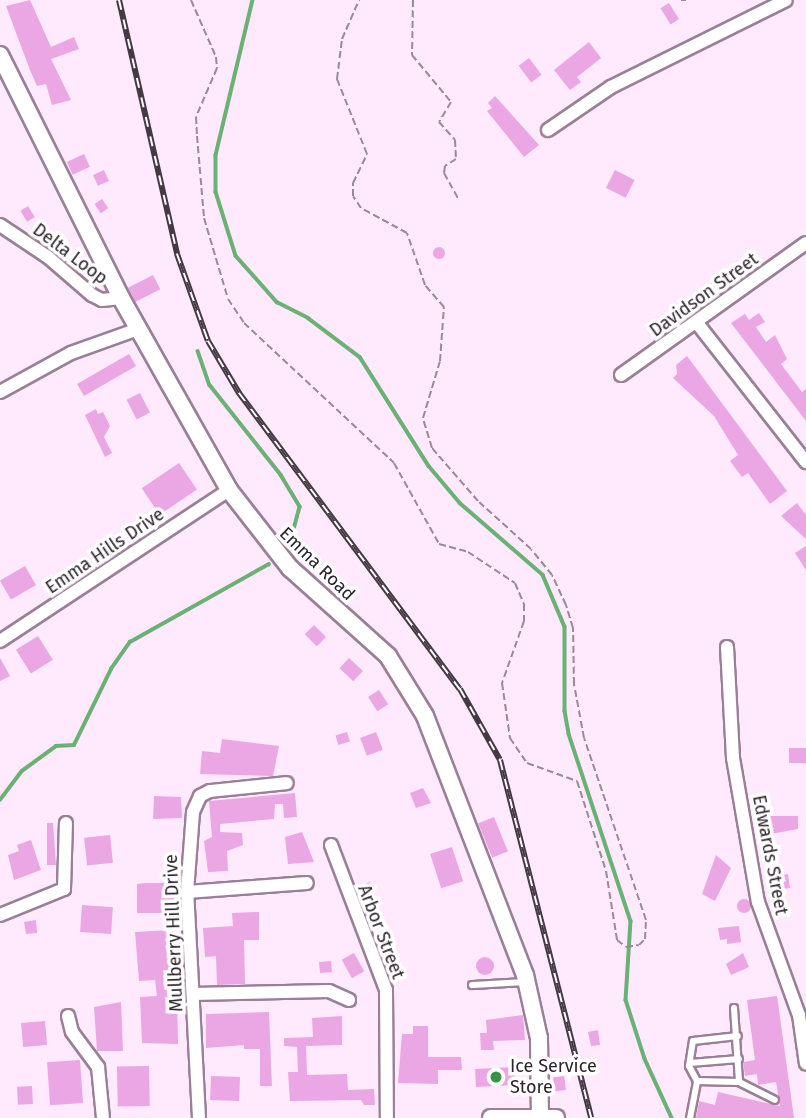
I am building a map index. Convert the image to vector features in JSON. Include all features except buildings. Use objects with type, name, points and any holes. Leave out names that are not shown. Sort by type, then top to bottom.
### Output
[{"type":"street","points":[[548,130],[611,87],[786,0]]},
{"type":"street","name":"Emma Road","points":[[0,55],[121,298],[229,490],[290,569],[388,656],[407,682],[425,716],[527,982],[539,1038],[545,1117]]},
{"type":"street","name":"Delta Loop","points":[[0,225],[48,257],[92,295],[102,300],[121,298]]},
{"type":"street","name":"Davidson Street","points":[[621,375],[806,243]]},
{"type":"street","points":[[697,323],[806,462]]},
{"type":"street","points":[[0,392],[71,352],[138,329]]},
{"type":"street","name":"Emma Hills Drive","points":[[0,641],[229,490]]},
{"type":"street","name":"Edwards Street","points":[[727,647],[733,758],[758,902],[799,1015],[806,1064]]},
{"type":"street","name":"Mullberry Hill Drive","points":[[199,1118],[187,892],[193,812],[200,796],[287,783]]},
{"type":"street","points":[[0,915],[64,889],[66,824]]},
{"type":"street","name":"Arbor Street","points":[[331,845],[386,990],[387,1118]]},
{"type":"street","points":[[187,892],[307,883]]},
{"type":"street","points":[[193,994],[329,991],[349,1000]]},
{"type":"street","points":[[68,1016],[72,1032],[98,1067],[103,1118]]},
{"type":"street","points":[[491,1118],[545,1117]]},
{"type":"lane","points":[[472,985],[527,982]]},
{"type":"lane","points":[[734,1008],[738,1035],[739,1082]]},
{"type":"lane","points":[[690,1118],[697,1082],[690,1063],[694,1041],[738,1035]]},
{"type":"lane","points":[[690,1063],[739,1059]]},
{"type":"lane","points":[[697,1082],[739,1082],[775,1100]]},
{"type":"path","points":[[191,0],[216,57],[217,68],[196,117],[204,218],[228,299],[244,323],[394,463],[439,544],[486,562],[521,593],[523,629],[502,683],[504,720],[518,754],[527,763],[577,781],[606,871],[617,940],[626,947],[639,946],[645,939],[646,920],[581,728],[574,684],[573,628],[566,605],[537,555],[432,449],[423,418],[440,360],[444,307],[425,285],[407,233],[361,208],[353,196],[353,183],[367,154],[337,79],[342,39],[359,0]]},
{"type":"path","points":[[413,0],[412,55],[451,102],[439,122],[455,140],[456,159],[445,166],[444,173],[458,200]]},
{"type":"path","points":[[681,0],[686,0]]},
{"type":"waterway","points":[[253,0],[216,155],[216,192],[236,256],[277,302],[308,318],[360,357],[429,466],[460,503],[543,575],[565,627],[565,711],[569,734],[631,921],[626,1000],[645,1059],[672,1118]]},
{"type":"waterway","points":[[198,351],[210,385],[281,475],[300,507],[288,552]]},
{"type":"waterway","points":[[0,800],[22,771],[56,746],[74,745],[111,669],[130,642],[269,564]]},
{"type":"railway","points":[[119,0],[177,254],[208,341],[239,393],[460,689],[500,760],[591,1118]]},
{"type":"place","name":"Ice Service Store","points":[[496,1077]]}]
